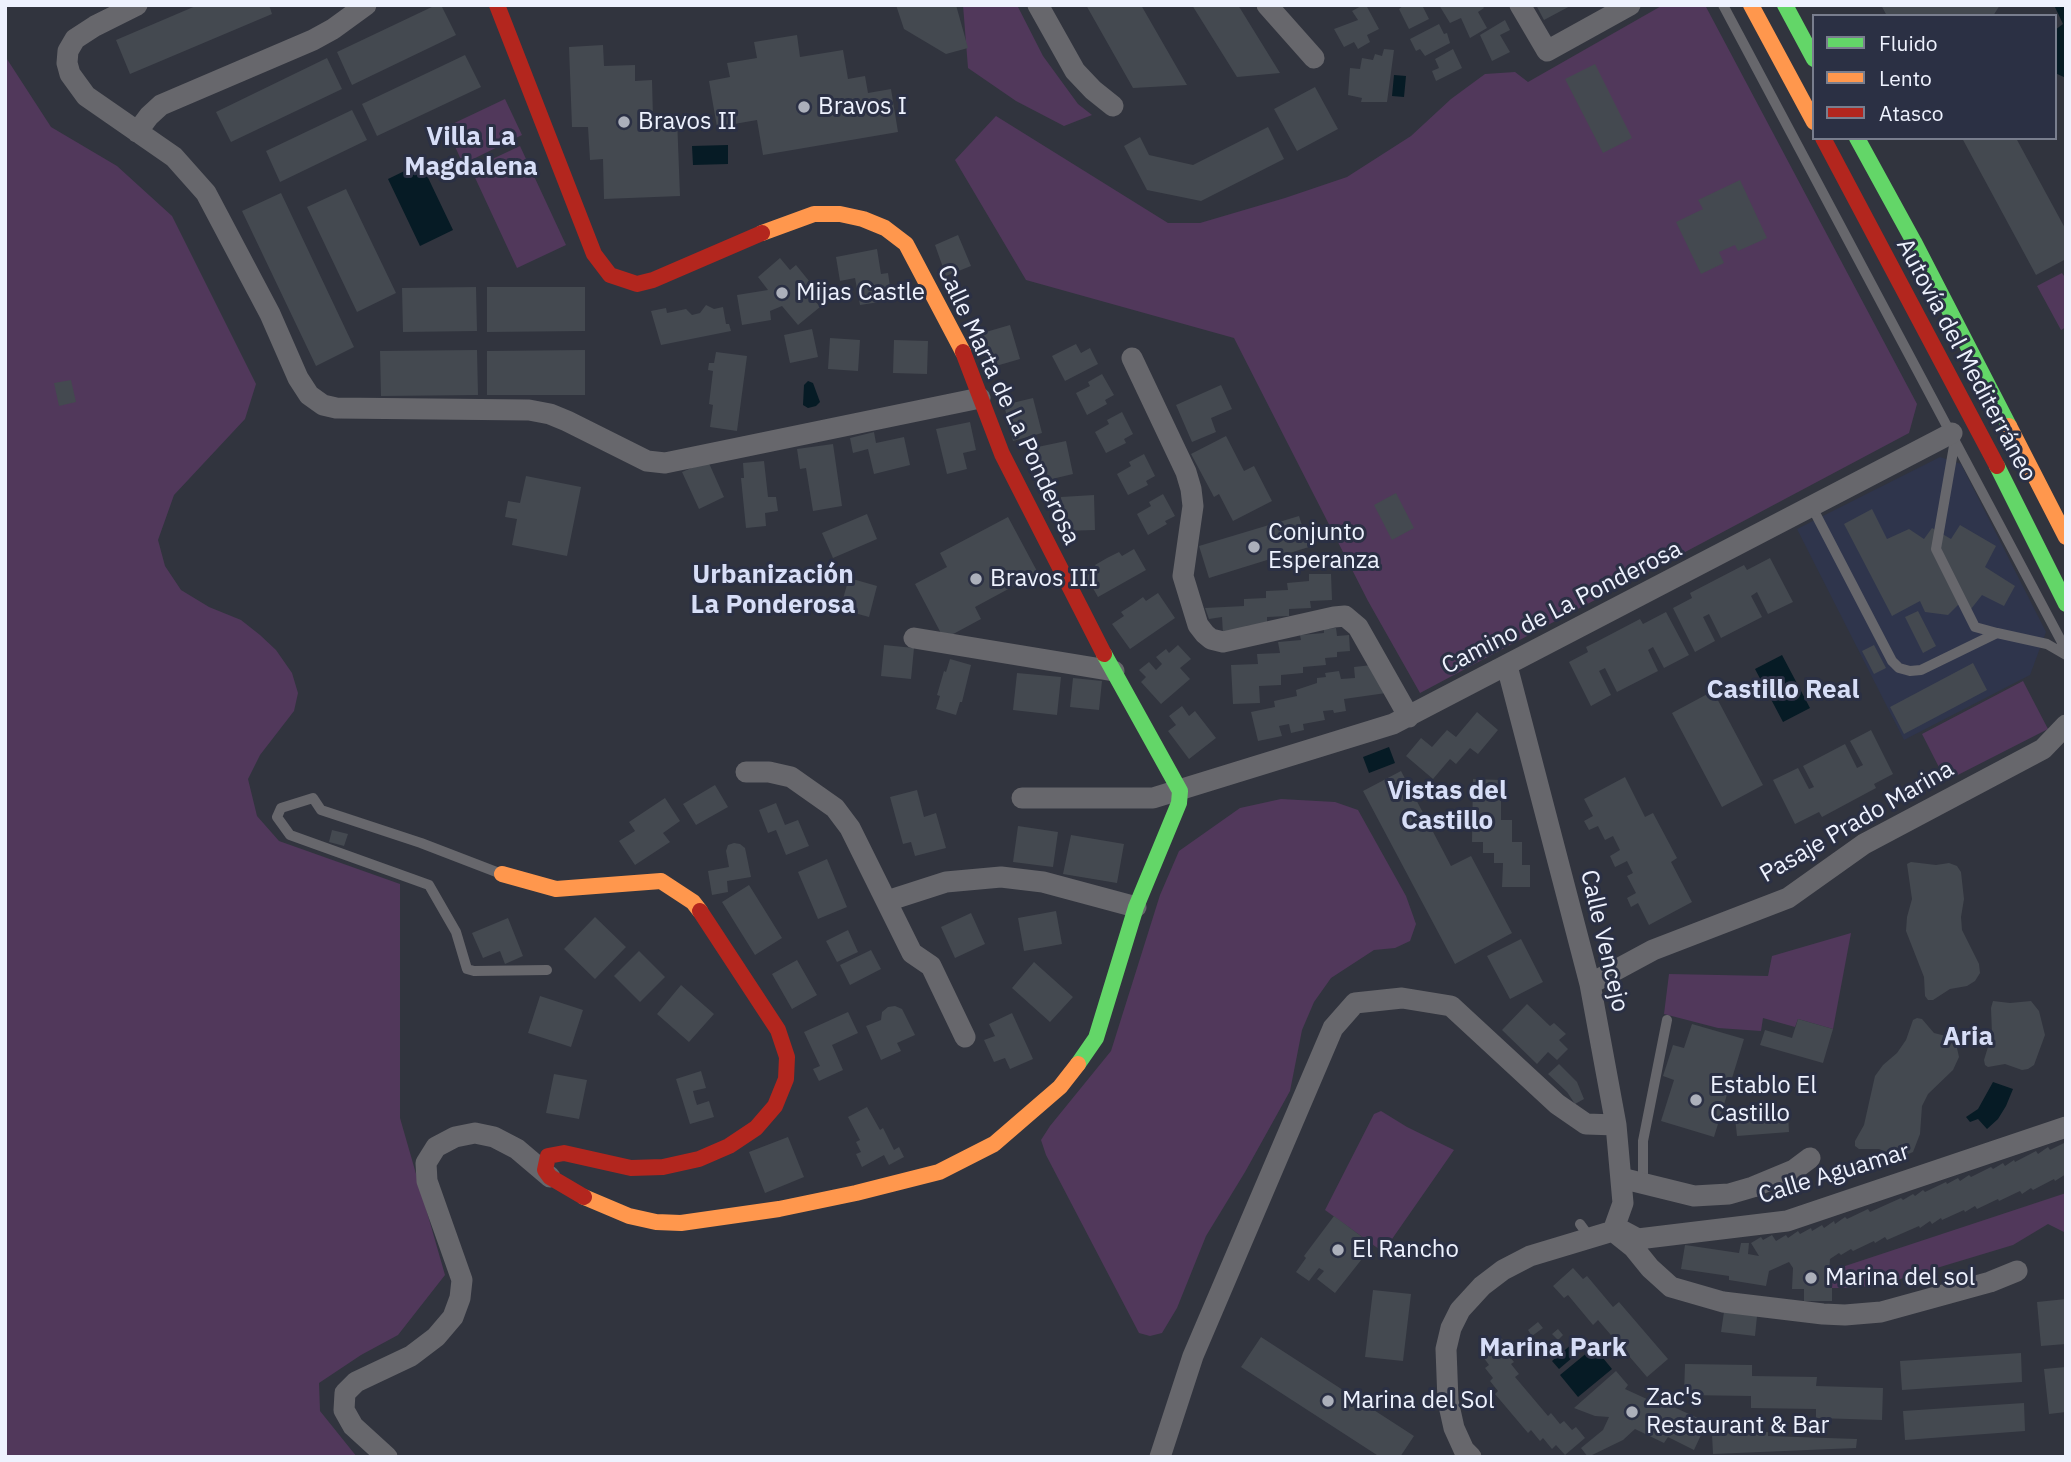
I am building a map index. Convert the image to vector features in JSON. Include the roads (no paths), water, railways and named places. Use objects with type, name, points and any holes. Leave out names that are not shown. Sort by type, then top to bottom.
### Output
[{"type":"main road","name":"Calle Marta de La Ponderosa","points":[[498,5],[572,201],[601,265],[610,275],[637,284],[653,280],[775,227],[814,214],[851,215],[885,228],[896,235],[913,254],[965,355],[1002,454],[1080,610],[1180,791]]},
{"type":"main road","points":[[1751,5],[1812,118]]},
{"type":"main road","points":[[1785,5],[1812,55]]},
{"type":"main road","name":"Autovía del Mediterráneo","points":[[1824,140],[1993,457],[2066,604]]},
{"type":"main road","name":"Autovía del Mediterráneo","points":[[1858,140],[2066,537]]},
{"type":"main road","points":[[1968,348],[1997,369]]},
{"type":"main road","points":[[2053,477],[2056,518]]},
{"type":"main road","points":[[502,874],[556,889],[660,881],[676,890],[693,902],[704,917],[778,1030],[787,1057],[786,1079],[775,1107],[756,1128],[730,1146],[699,1159],[663,1167],[631,1168],[585,1157],[555,1153],[548,1156],[545,1170],[550,1177],[573,1192],[629,1216],[656,1222],[681,1223],[779,1209],[939,1172],[994,1144],[1023,1121],[1060,1087],[1096,1038],[1136,907],[1179,803],[1180,791]]},
{"type":"street","points":[[137,5],[75,39],[68,51],[67,63],[76,84],[86,96],[174,157],[206,193],[270,314],[298,378],[309,395],[323,405],[337,408],[529,410],[550,414],[647,461],[665,463],[980,398]]},
{"type":"street","points":[[137,132],[161,105],[313,40],[366,5]]},
{"type":"street","points":[[1038,5],[1075,71],[1113,106]]},
{"type":"street","points":[[1267,5],[1314,58]]},
{"type":"street","points":[[1520,5],[1547,51],[1630,5]]},
{"type":"street","points":[[1132,358],[1186,472],[1191,489],[1193,506],[1183,576],[1198,625],[1211,639],[1223,642],[1334,617],[1345,617],[1358,627],[1409,716]]},
{"type":"street","name":"Camino de La Ponderosa","points":[[1022,798],[1153,798],[1393,724],[1812,507],[1954,437]]},
{"type":"street","points":[[914,638],[1114,671]]},
{"type":"street","name":"Calle Vencejo","points":[[1507,666],[1590,984],[1616,1125],[1621,1178],[1623,1203],[1613,1231]]},
{"type":"street","name":"Pasaje Prado Marina","points":[[1590,984],[1653,950],[1788,898],[1864,844],[2043,749],[2066,726]]},
{"type":"street","points":[[746,772],[769,772],[791,777],[835,808],[850,828],[912,953],[931,966],[965,1037]]},
{"type":"street","points":[[887,901],[946,882],[1001,877],[1043,882],[1136,907]]},
{"type":"street","points":[[1160,1457],[1193,1356],[1333,1027],[1355,1003],[1402,998],[1451,1006],[1557,1104],[1576,1118],[1586,1124],[1616,1125]]},
{"type":"street","name":"Calle Aguamar","points":[[1613,1231],[1623,1231],[1639,1239],[1787,1221],[2066,1126]]},
{"type":"street","points":[[387,1457],[353,1426],[344,1410],[345,1393],[356,1382],[411,1356],[436,1337],[453,1317],[460,1298],[462,1280],[427,1181],[426,1163],[436,1147],[455,1137],[475,1133],[494,1137],[517,1149],[550,1177]]},
{"type":"street","points":[[1621,1178],[1694,1196],[1729,1194],[1794,1170],[1810,1158]]},
{"type":"street","points":[[1471,1457],[1464,1450],[1454,1428],[1448,1401],[1446,1349],[1451,1328],[1460,1310],[1482,1286],[1503,1270],[1586,1231],[1613,1231],[1633,1247],[1650,1268],[1671,1286],[1693,1295],[1723,1302],[1823,1314],[1881,1312],[1990,1282],[2017,1270]]},
{"type":"lane","points":[[1723,5],[2066,652]]},
{"type":"lane","points":[[1954,437],[1936,549],[1975,627],[2047,644],[2066,652]]},
{"type":"lane","points":[[1812,507],[1892,661],[1899,668],[1921,670],[1997,633]]},
{"type":"lane","points":[[502,874],[421,843],[321,810],[313,798],[281,808],[276,817],[290,835],[429,885],[456,932],[467,969],[547,970]]},
{"type":"lane","points":[[1643,1182],[1643,1141],[1667,1020]]},
{"type":"place","name":"Bravos I","points":[[804,107]]},
{"type":"place","name":"Bravos II","points":[[624,122]]},
{"type":"place","name":"Mijas Castle","points":[[782,293]]},
{"type":"place","name":"Conjunto Esperanza","points":[[1254,547]]},
{"type":"place","name":"Bravos III","points":[[976,579]]},
{"type":"place","name":"Establo El Castillo","points":[[1696,1100]]},
{"type":"place","name":"El Rancho","points":[[1338,1250]]},
{"type":"place","name":"Marina del sol","points":[[1811,1278]]},
{"type":"place","name":"Marina del Sol","points":[[1328,1401]]},
{"type":"place","name":"Zac's Restaurant & Bar","points":[[1632,1412]]},
{"type":"district","name":"Villa La Magdalena","points":[[471,152]]},
{"type":"district","name":"Urbanización La Ponderosa","points":[[773,590]]},
{"type":"district","name":"Castillo Real","points":[[1783,690]]},
{"type":"district","name":"Vistas del Castillo","points":[[1447,806]]},
{"type":"district","name":"Aria","points":[[1968,1037]]},
{"type":"district","name":"Marina Park","points":[[1553,1348]]}]
